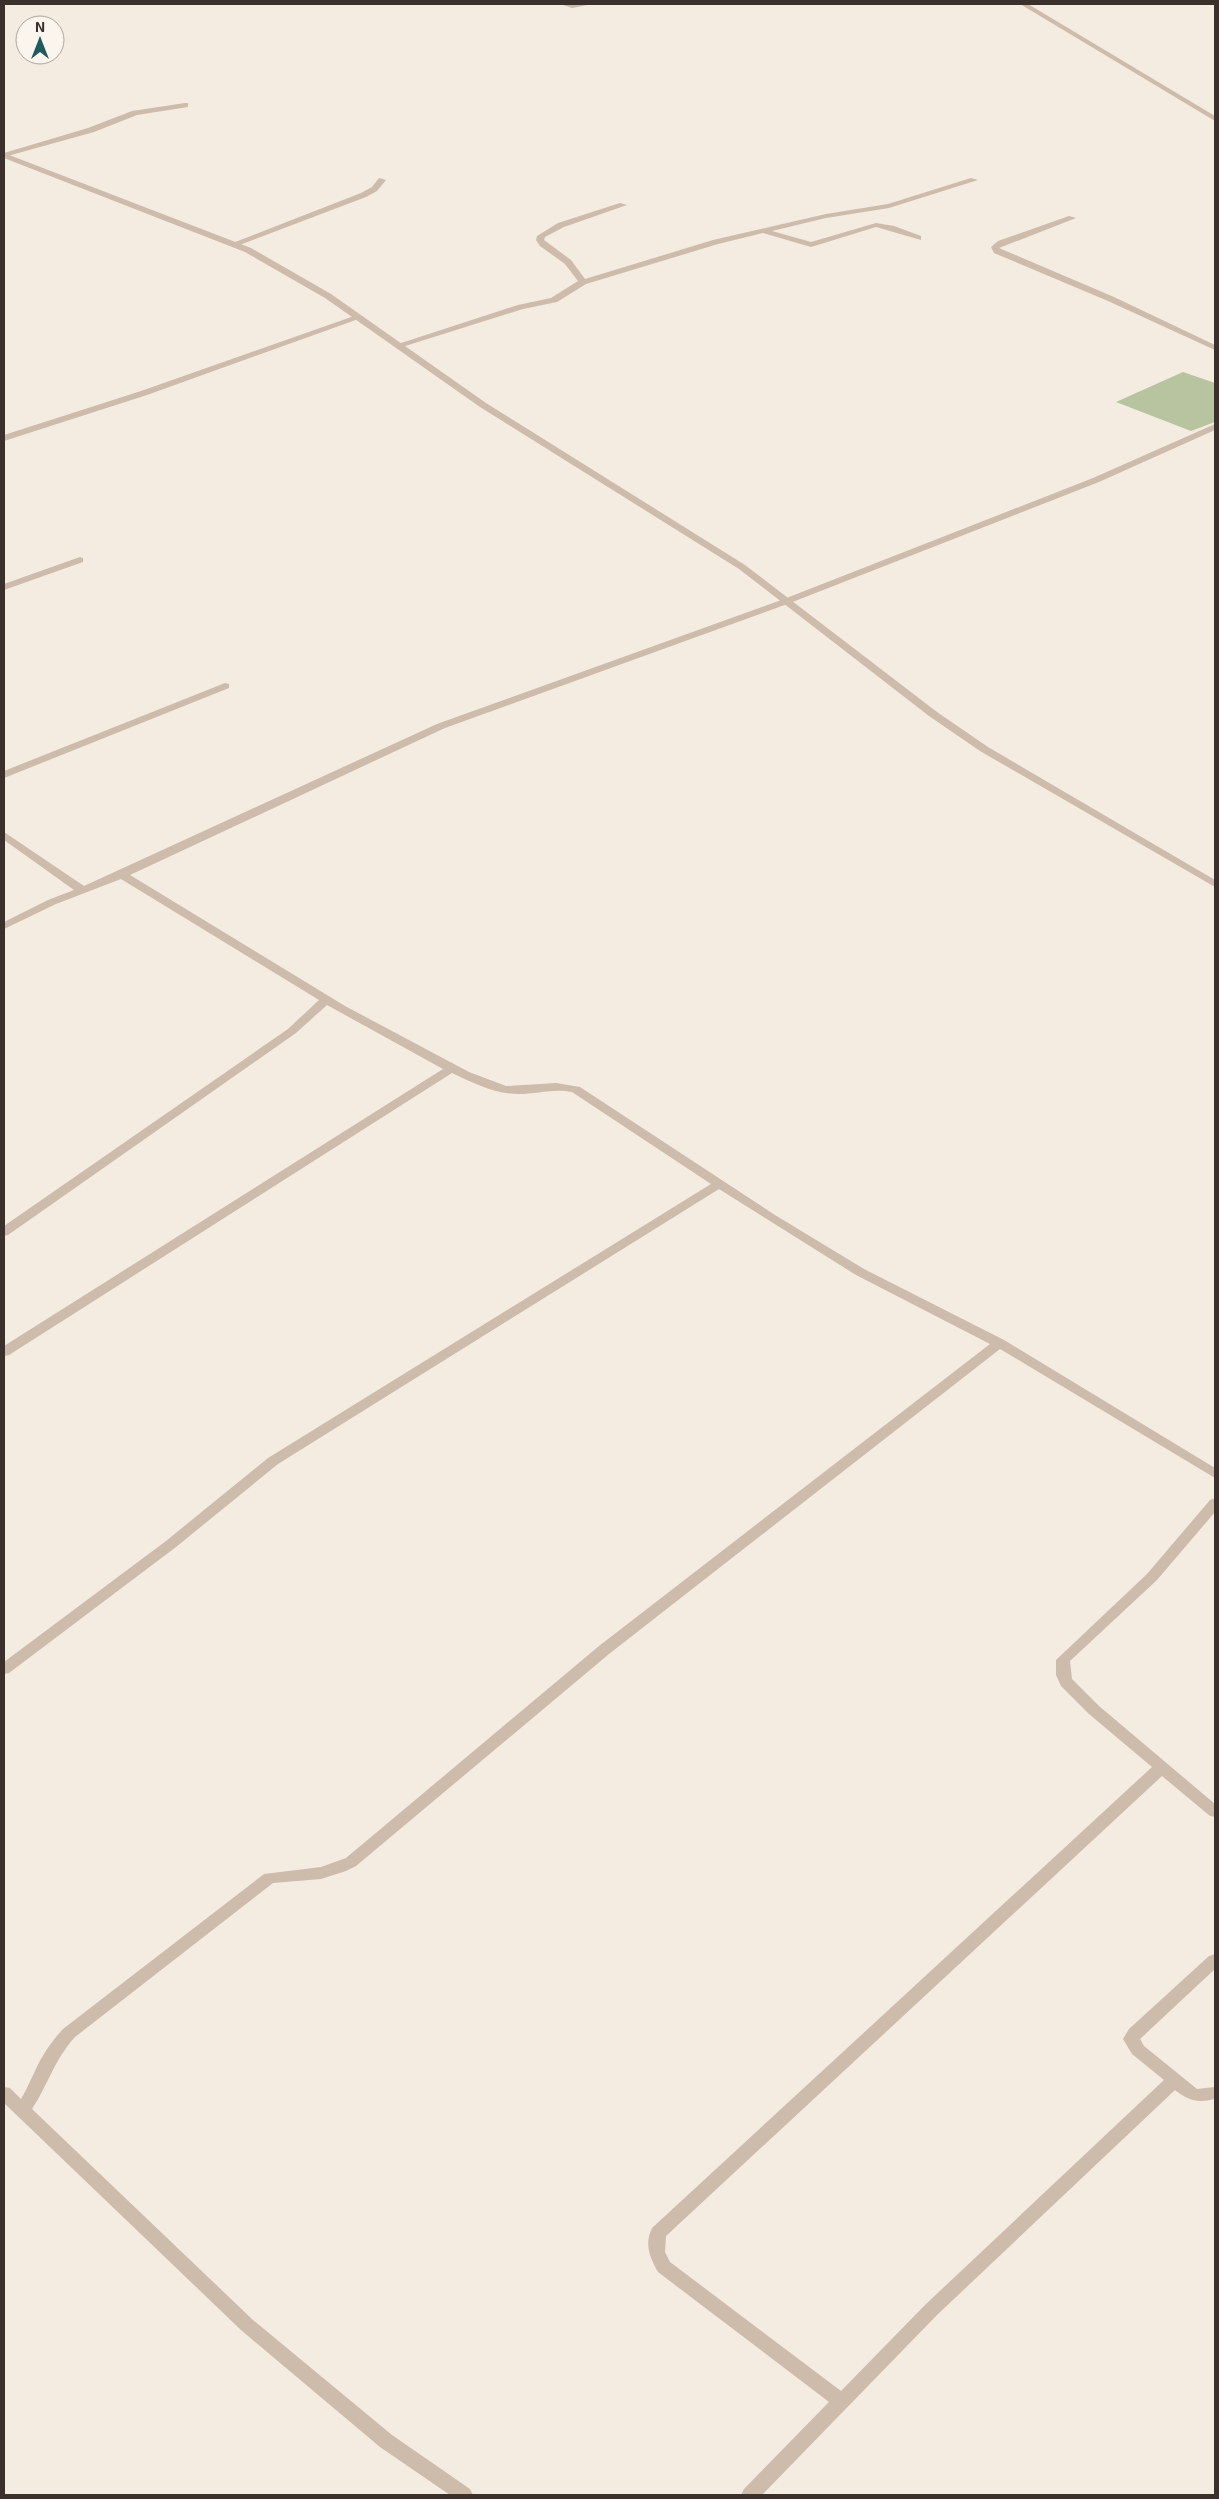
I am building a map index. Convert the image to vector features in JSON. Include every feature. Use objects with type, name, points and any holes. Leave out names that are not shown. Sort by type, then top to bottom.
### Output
[{"type":"street","points":[[564,4],[572,6],[590,4]]},
{"type":"street","points":[[1023,4],[1215,119]]},
{"type":"street","points":[[4,155],[91,130],[114,119],[135,113],[185,105]]},
{"type":"street","points":[[4,155],[234,244],[283,269],[360,317],[483,405],[705,544],[787,601],[933,714],[984,748],[1215,884]]},
{"type":"street","points":[[234,244],[356,198],[376,188],[382,180]]},
{"type":"street","points":[[399,345],[521,307],[554,300],[583,282],[763,231],[826,216],[889,206],[974,180]]},
{"type":"street","points":[[583,282],[568,262],[543,244],[540,240],[541,236],[561,224],[623,205]]},
{"type":"street","points":[[1072,218],[1001,243],[995,247],[997,251],[1111,299],[1215,348]]},
{"type":"street","points":[[763,231],[811,245],[876,225],[891,228],[918,238]]},
{"type":"street","points":[[4,438],[144,393],[360,317]]},
{"type":"street","points":[[4,926],[52,902],[121,874],[441,726],[787,601],[1096,480],[1215,427]]},
{"type":"street","points":[[4,587],[80,560]]},
{"type":"street","points":[[4,775],[225,686]]},
{"type":"street","points":[[4,835],[83,891]]},
{"type":"street","points":[[121,874],[170,902],[326,1000],[376,1029],[452,1068],[495,1087],[513,1092],[558,1086],[576,1089],[771,1218],[860,1272],[999,1344],[1215,1474]]},
{"type":"street","points":[[4,1232],[292,1031],[326,1000]]},
{"type":"street","points":[[4,1352],[452,1068]]},
{"type":"street","points":[[4,1669],[171,1544],[273,1461],[719,1184]]},
{"type":"street","points":[[22,2110],[37,2088],[42,2072],[56,2047],[108,2001],[269,1878],[284,1875],[321,1874],[338,1870],[351,1862],[604,1650],[999,1344]]},
{"type":"street","points":[[1215,1503],[1152,1577],[1063,1660],[1063,1675],[1066,1682],[1094,1710],[1215,1812]]},
{"type":"street","points":[[841,2400],[664,2267],[656,2252],[658,2233],[1162,1767]]},
{"type":"street","points":[[1215,1960],[1131,2038],[1138,2050],[1197,2096],[1215,2093]]},
{"type":"street","points":[[750,2495],[931,2310],[1175,2080]]},
{"type":"street","points":[[4,2093],[247,2325],[386,2441],[464,2495]]},
{"type":"green space","points":[[1183,372],[1215,383],[1215,422],[1191,431],[1116,402]]}]
